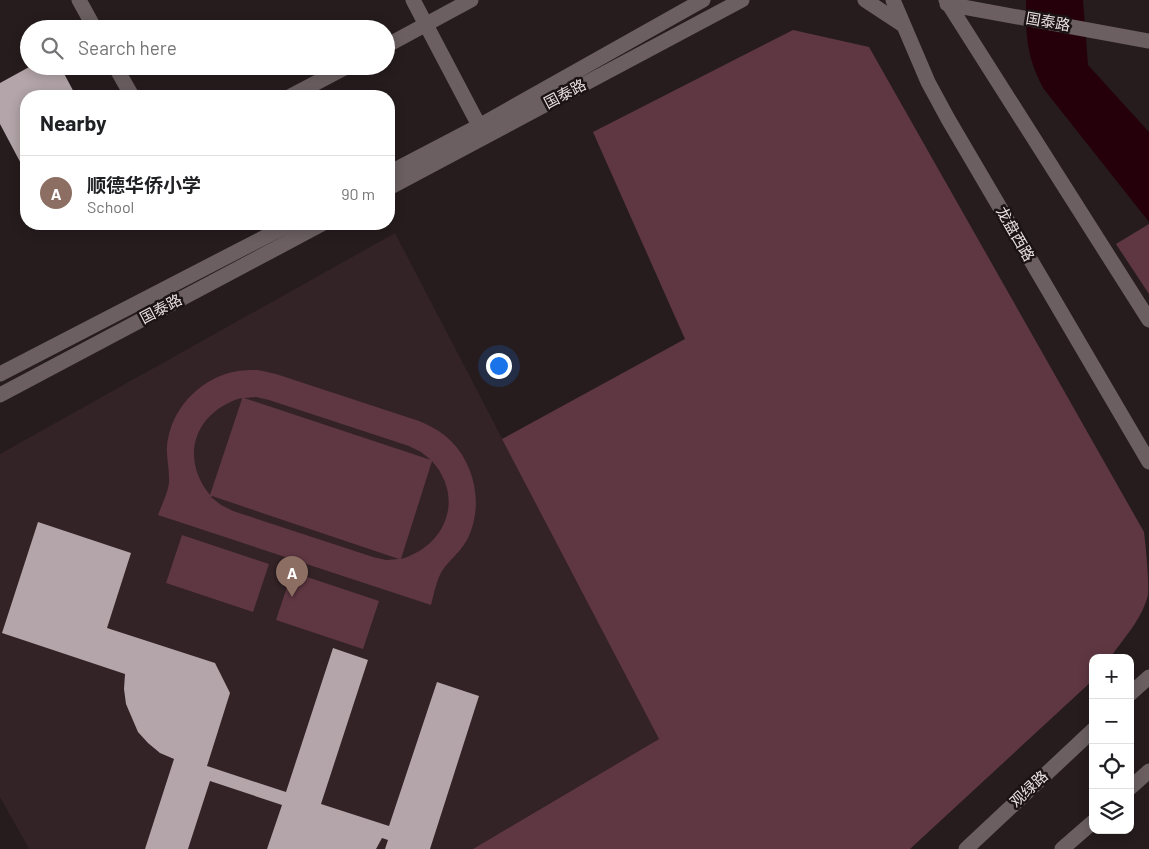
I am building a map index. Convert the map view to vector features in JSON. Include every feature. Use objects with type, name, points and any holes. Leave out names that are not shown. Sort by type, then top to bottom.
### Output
[{"type":"street","points":[[79,0],[90,20]]},
{"type":"street","points":[[413,0],[482,132]]},
{"type":"street","points":[[395,41],[471,0]]},
{"type":"street","name":"国泰路","points":[[395,184],[703,0]]},
{"type":"street","name":"国泰路","points":[[395,170],[482,132],[742,0]]},
{"type":"street","points":[[865,0],[903,25]]},
{"type":"street","name":"龙盘西路","points":[[893,0],[928,82],[1149,462]]},
{"type":"street","points":[[946,2],[1149,320]]},
{"type":"street","name":"国泰路","points":[[946,2],[1149,41]]},
{"type":"street","points":[[120,75],[129,90]]},
{"type":"street","points":[[302,90],[331,75]]},
{"type":"street","name":"国泰路","points":[[0,374],[278,230]]},
{"type":"street","name":"国泰路","points":[[0,395],[311,230]]},
{"type":"street","points":[[1134,690],[1149,677]]},
{"type":"street","name":"观绿路","points":[[966,849],[1089,734]]},
{"type":"street","points":[[1134,784],[1149,771]]},
{"type":"street","points":[[1062,849],[1089,825]]},
{"type":"shaded area","points":[[1026,0],[1083,0],[1088,65],[1149,132],[1149,222],[1043,88],[1033,65],[1028,45]]},
{"type":"shaded area","points":[[793,30],[869,47],[1144,532],[1148,595],[1142,612],[1113,654],[1089,654],[1089,684],[910,849],[473,849],[659,739],[502,439],[685,339],[593,132]]},
{"type":"shaded area","points":[[1149,224],[1149,294],[1116,244]]},
{"type":"shaded area","points":[[395,233],[659,739],[473,849],[29,849],[0,797],[0,454]]},
{"type":"shaded area","points":[[258,370],[276,374],[419,421],[444,435],[460,451],[466,462],[474,487],[476,500],[473,526],[466,542],[439,576],[431,605],[158,515],[169,482],[168,439],[171,427],[184,404],[192,394],[214,379],[238,371]],"holes":[[[256,397],[269,400],[409,446],[431,460],[244,398]],[[242,399],[210,495],[195,466],[194,451],[203,425],[212,414],[225,405]],[[432,461],[442,475],[447,490],[449,505],[446,519],[439,532],[429,543],[417,553],[401,559]],[[211,497],[399,559],[386,560],[373,557],[233,511]]]},
{"type":"shaded area","points":[[182,535],[269,564],[253,612],[166,583]]},
{"type":"shaded area","points":[[292,572],[379,601],[363,649],[276,620]]},
{"type":"building","points":[[20,72],[20,75],[65,75],[73,90],[20,90],[20,162],[0,124],[0,83]]},
{"type":"building","points":[[38,522],[131,553],[107,628],[215,663],[230,693],[207,766],[286,792],[333,648],[368,660],[321,804],[389,826],[437,682],[479,696],[430,849],[385,849],[388,840],[382,838],[376,849],[267,849],[282,805],[210,781],[188,849],[145,849],[174,759],[160,753],[138,732],[126,704],[125,674],[2,633]]},
{"type":"place","name":"顺德华侨小学","points":[[292,597]]}]
